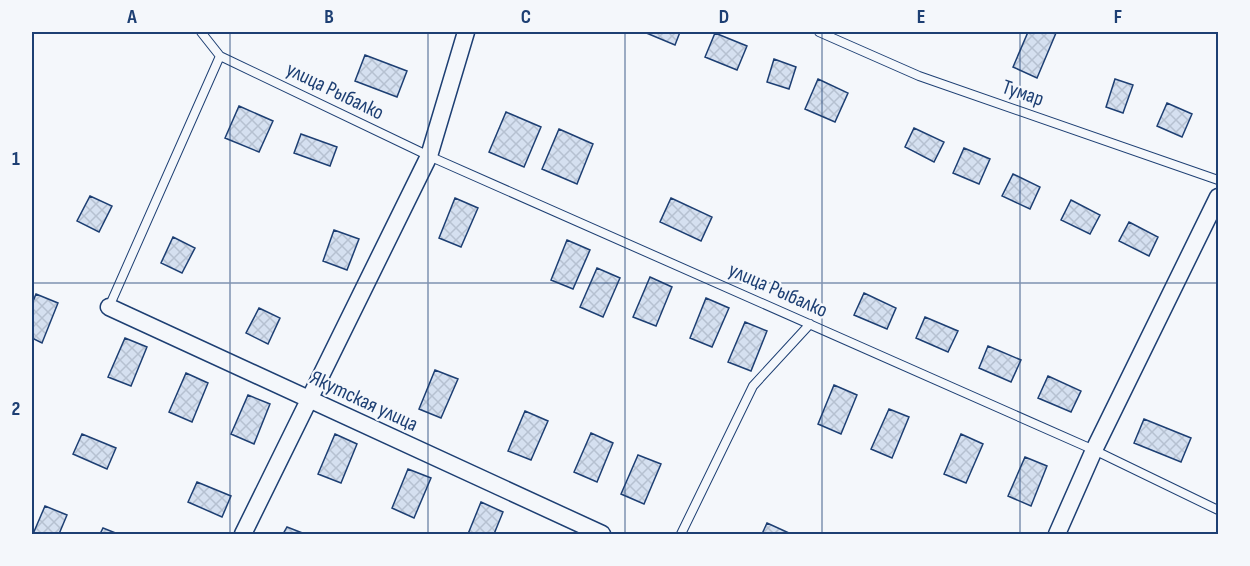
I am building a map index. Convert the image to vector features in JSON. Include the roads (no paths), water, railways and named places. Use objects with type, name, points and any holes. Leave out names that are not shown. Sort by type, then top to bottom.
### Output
[{"type":"street","points":[[243,534],[429,156],[466,32]]},
{"type":"street","points":[[1057,534],[1094,450],[1218,197]]},
{"type":"street","name":"Якутская улица","points":[[108,307],[602,534]]},
{"type":"lane","name":"улица Рыбалко","points":[[201,32],[220,56],[429,156],[1094,450],[1218,510]]},
{"type":"lane","name":"Тумар","points":[[819,32],[919,76],[1218,180]]},
{"type":"lane","points":[[108,307],[220,56]]},
{"type":"lane","points":[[681,534],[753,386],[810,324]]}]
